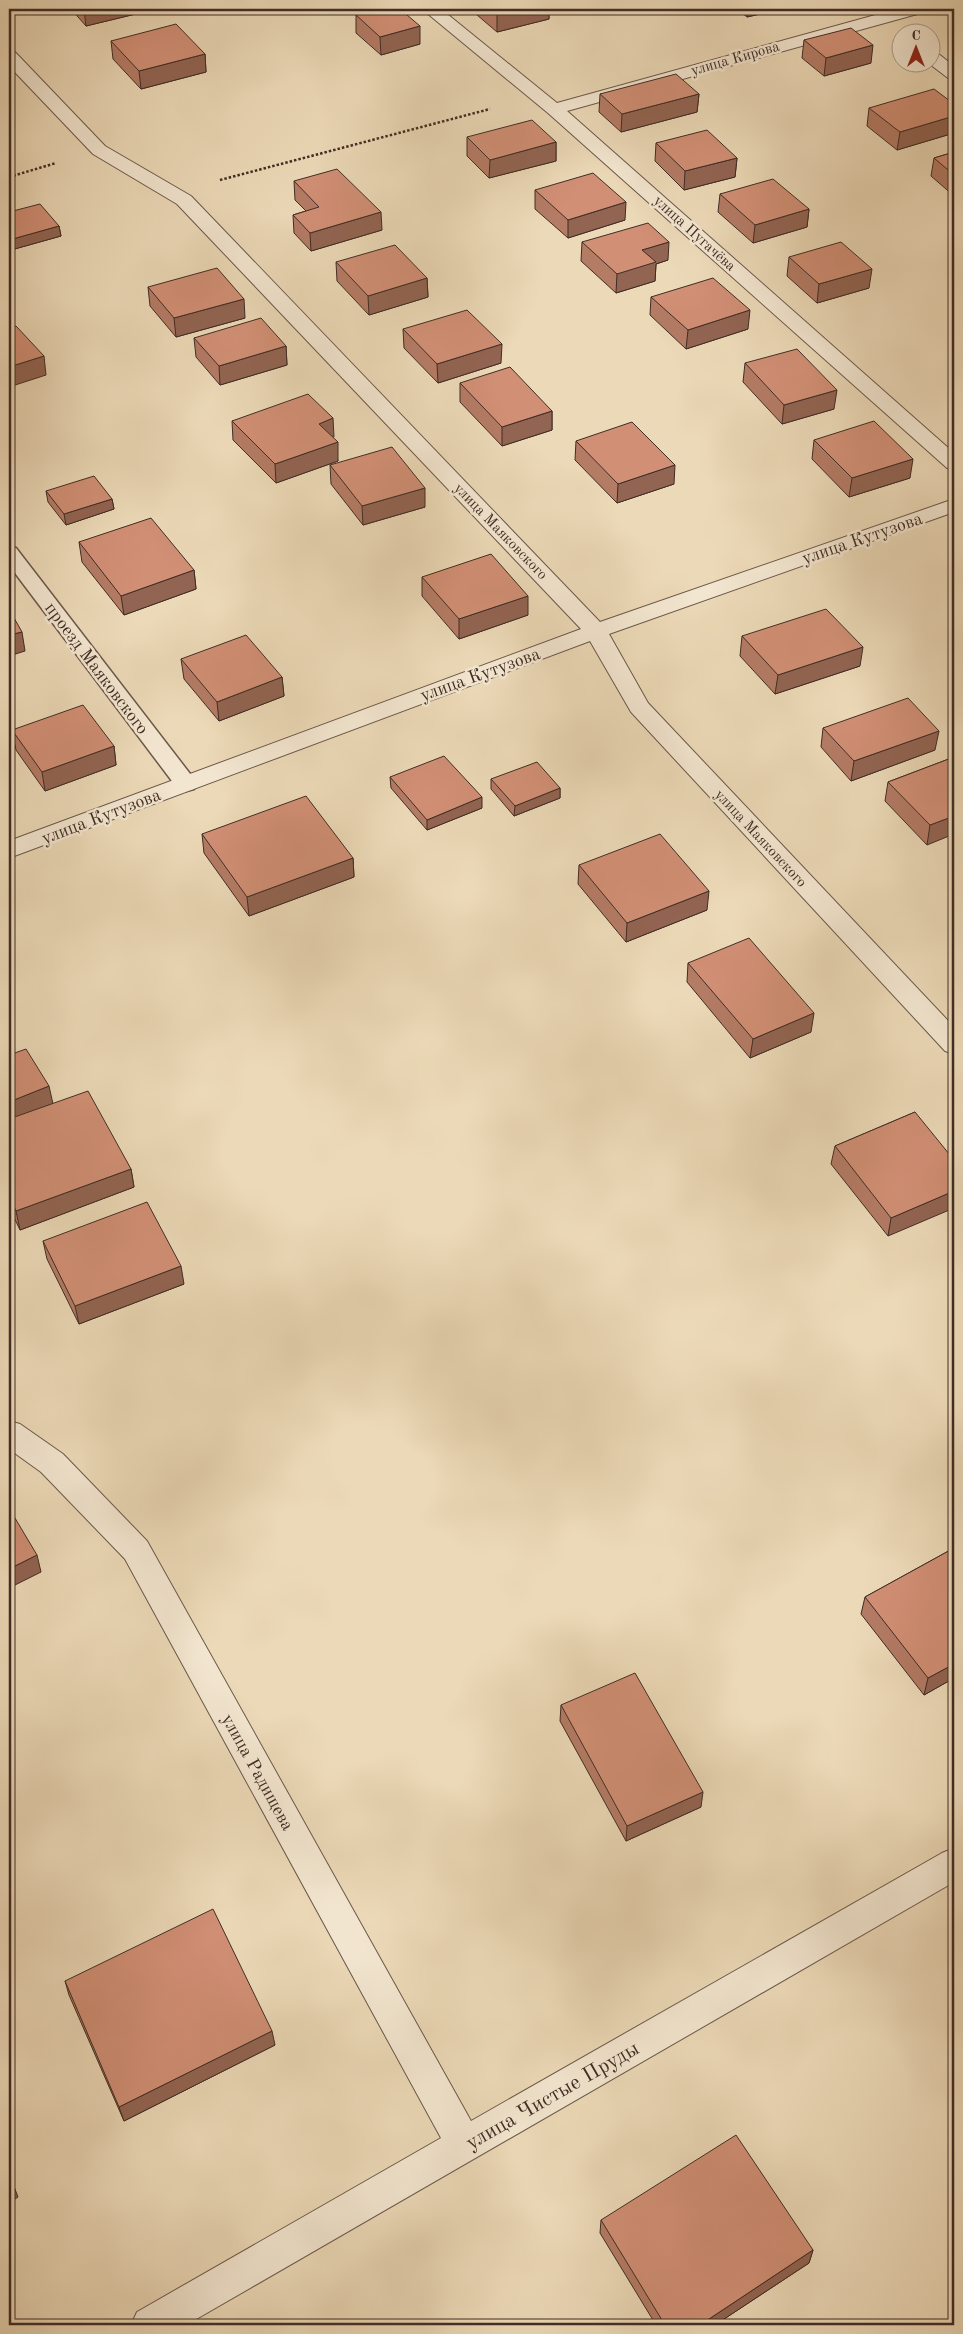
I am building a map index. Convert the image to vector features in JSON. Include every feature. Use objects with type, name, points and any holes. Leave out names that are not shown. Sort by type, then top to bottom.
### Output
[{"type":"street","name":"улица Пугачёва","points":[[431,9],[554,108],[954,464]]},
{"type":"street","name":"улица Кирова","points":[[554,108],[873,13],[915,9]]},
{"type":"street","points":[[873,13],[890,26]]},
{"type":"street","name":"улица Маяковского","points":[[9,56],[99,150],[184,200],[596,631],[639,707],[954,1044]]},
{"type":"street","points":[[940,64],[954,74]]},
{"type":"street","name":"улица Кутузова","points":[[9,850],[596,631],[954,506]]},
{"type":"street","name":"улица Радищева","points":[[9,1433],[52,1463],[136,1550],[465,2145]]},
{"type":"street","name":"улица Чистые Пруды","points":[[150,2325],[954,1864]]},
{"type":"lane","name":"проезд Маяковского","points":[[9,552],[186,784]]},
{"type":"path","points":[[172,193],[539,96]]},
{"type":"building","points":[[379,9],[400,9],[420,26],[380,37],[356,15]]},
{"type":"building","points":[[490,9],[519,9],[497,14]]},
{"type":"building","points":[[176,24],[205,54],[139,71],[111,41]]},
{"type":"building","points":[[851,28],[873,45],[826,58],[804,40]]},
{"type":"building","points":[[676,74],[699,94],[622,114],[600,94]]},
{"type":"building","points":[[934,89],[954,104],[954,116],[900,132],[869,108]]},
{"type":"building","points":[[532,120],[556,142],[490,160],[467,137]]},
{"type":"building","points":[[707,130],[737,158],[685,171],[656,143]]},
{"type":"building","points":[[954,152],[954,175],[934,158]]},
{"type":"building","points":[[337,169],[381,212],[310,233],[293,215],[319,207],[294,181]]},
{"type":"building","points":[[593,173],[626,202],[568,220],[535,190]]},
{"type":"building","points":[[773,179],[809,209],[755,225],[720,194]]},
{"type":"building","points":[[40,204],[59,226],[9,240],[9,212]]},
{"type":"building","points":[[648,223],[669,242],[642,250],[656,262],[617,274],[582,242]]},
{"type":"building","points":[[841,242],[872,269],[819,284],[789,257]]},
{"type":"building","points":[[395,245],[427,278],[368,296],[336,262]]},
{"type":"building","points":[[217,268],[244,299],[174,318],[148,287]]},
{"type":"building","points":[[713,278],[750,310],[688,330],[651,297]]},
{"type":"building","points":[[467,310],[502,344],[437,364],[403,329]]},
{"type":"building","points":[[261,318],[286,346],[219,366],[194,338]]},
{"type":"building","points":[[16,326],[44,356],[9,367],[9,328]]},
{"type":"building","points":[[797,349],[837,390],[784,405],[745,363]]},
{"type":"building","points":[[510,367],[552,411],[502,427],[460,383]]},
{"type":"building","points":[[308,394],[333,418],[319,424],[338,442],[275,464],[232,421]]},
{"type":"building","points":[[874,421],[913,459],[852,478],[814,440]]},
{"type":"building","points":[[632,422],[675,465],[618,484],[576,441]]},
{"type":"building","points":[[392,447],[425,488],[362,506],[330,465]]},
{"type":"building","points":[[94,476],[112,499],[64,514],[46,491]]},
{"type":"building","points":[[151,518],[194,570],[121,596],[79,542]]},
{"type":"building","points":[[491,554],[528,596],[459,619],[422,577]]},
{"type":"building","points":[[9,609],[22,632],[9,635]]},
{"type":"building","points":[[826,609],[863,647],[778,675],[742,636]]},
{"type":"building","points":[[246,635],[282,677],[217,702],[181,659]]},
{"type":"building","points":[[908,698],[939,731],[854,761],[823,728]]},
{"type":"building","points":[[83,705],[114,746],[42,772],[12,730]]},
{"type":"building","points":[[444,756],[482,797],[427,820],[390,777]]},
{"type":"building","points":[[954,757],[954,816],[930,825],[888,782]]},
{"type":"building","points":[[537,762],[560,788],[515,806],[491,779]]},
{"type":"building","points":[[306,796],[353,858],[247,897],[202,834]]},
{"type":"building","points":[[660,834],[709,891],[627,923],[579,865]]},
{"type":"building","points":[[749,938],[814,1013],[753,1039],[688,963]]},
{"type":"building","points":[[26,1049],[49,1086],[9,1102],[9,1055]]},
{"type":"building","points":[[88,1091],[131,1169],[16,1211],[9,1196],[9,1119]]},
{"type":"building","points":[[915,1112],[954,1160],[954,1191],[891,1218],[835,1146]]},
{"type":"building","points":[[147,1202],[181,1266],[75,1306],[43,1241]]},
{"type":"building","points":[[9,1508],[37,1555],[9,1569]]},
{"type":"building","points":[[954,1548],[954,1664],[928,1678],[865,1597]]},
{"type":"building","points":[[635,1673],[703,1792],[627,1826],[561,1705]]},
{"type":"building","points":[[213,1909],[272,2031],[119,2107],[65,1981]]},
{"type":"building","points":[[736,2135],[813,2250],[700,2325],[665,2325],[601,2220]]},
{"type":"building","points":[[9,2174],[13,2184],[9,2187]]}]
